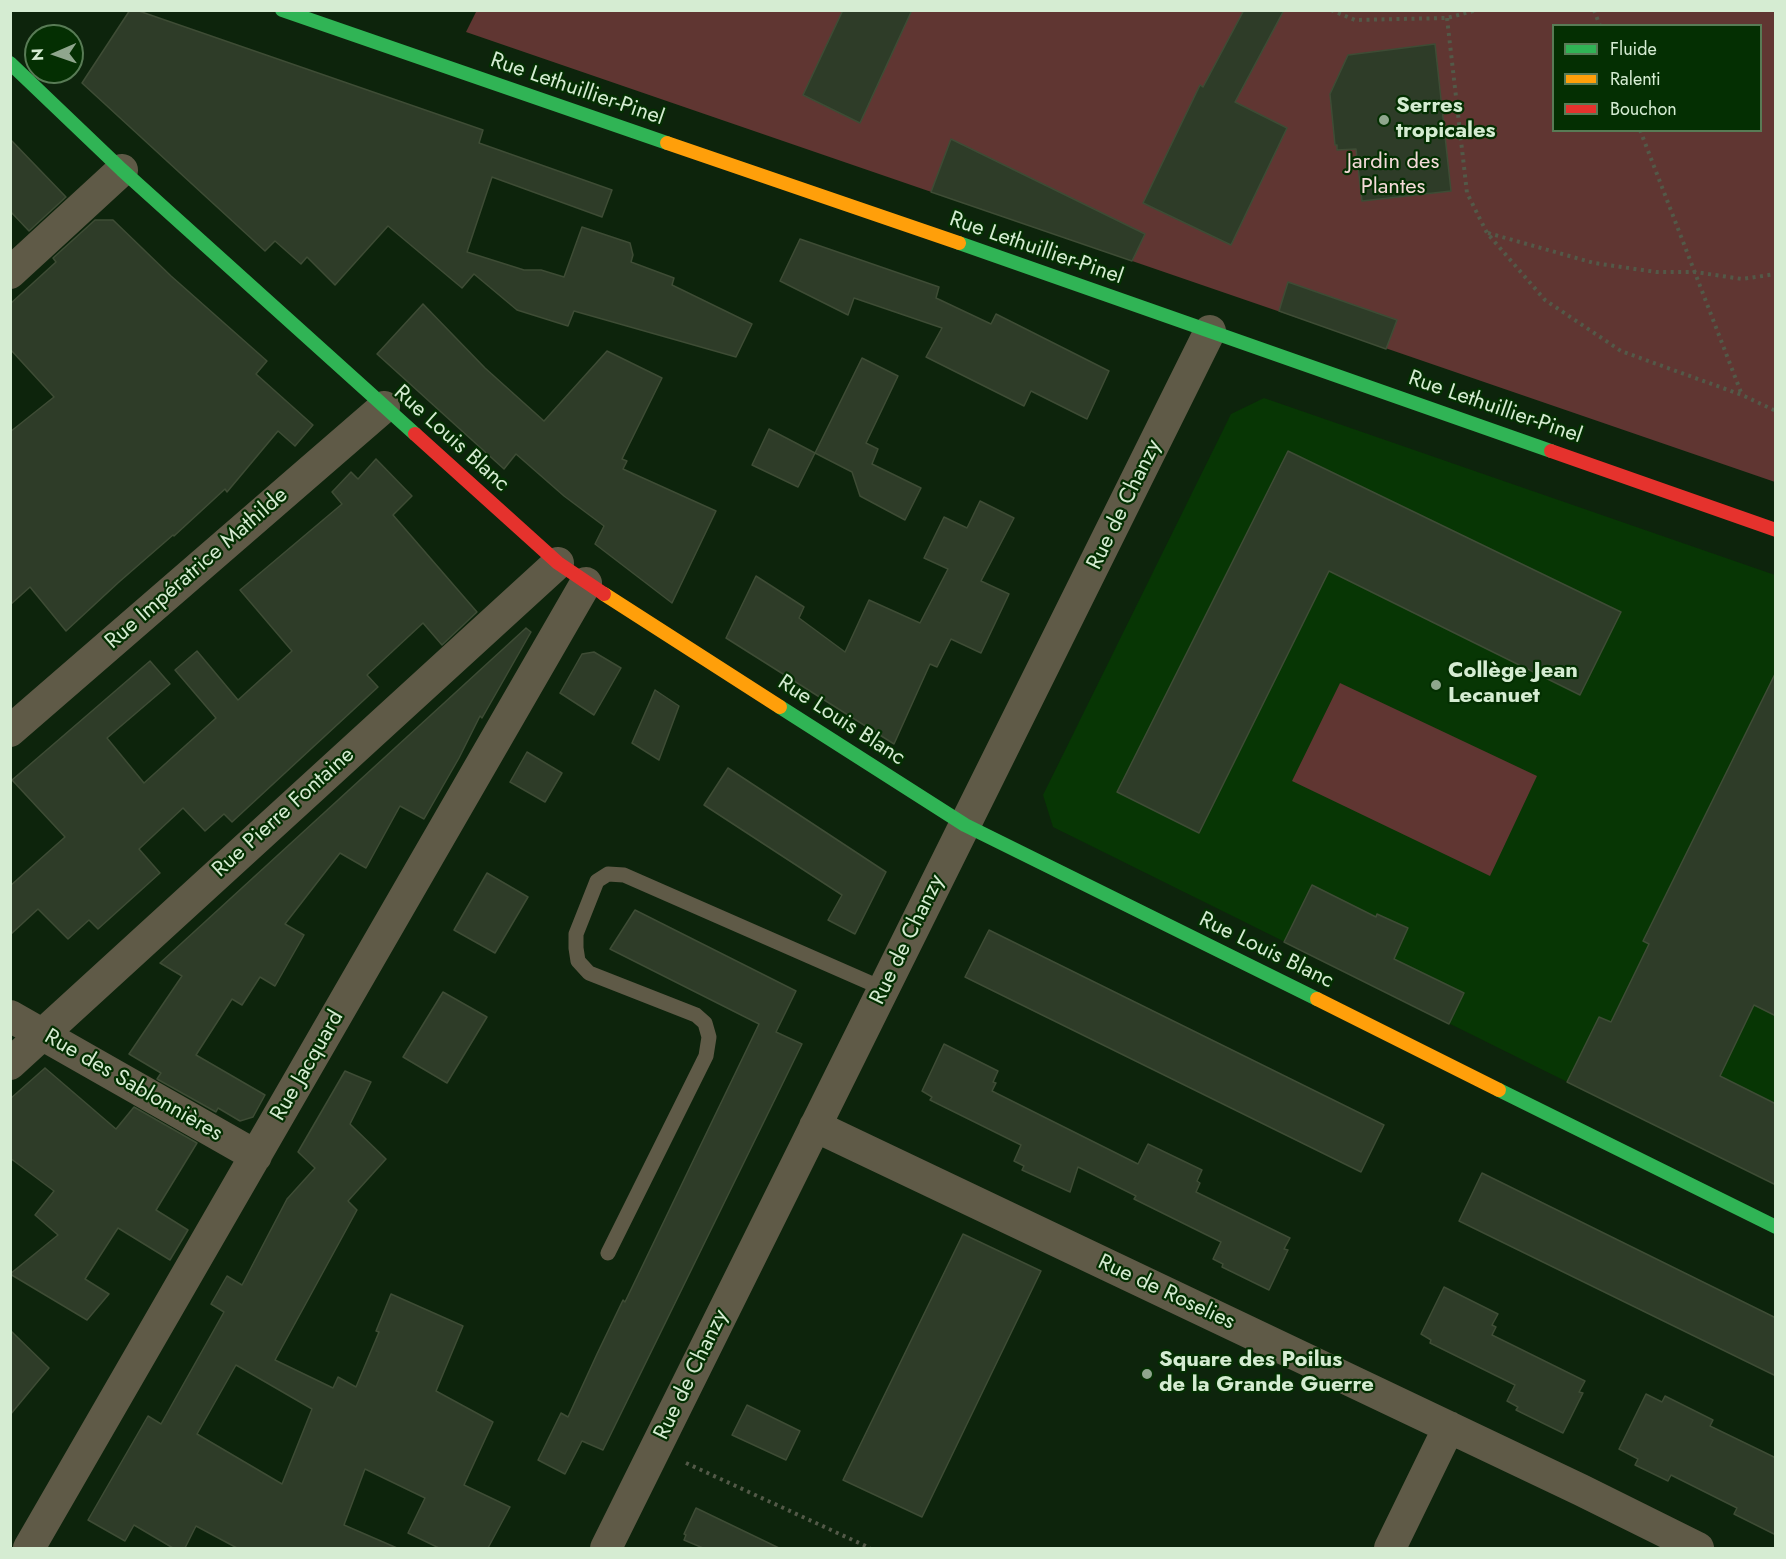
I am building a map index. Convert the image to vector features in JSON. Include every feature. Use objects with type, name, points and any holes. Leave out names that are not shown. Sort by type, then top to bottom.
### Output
[{"type":"street","name":"Rue Lethuillier-Pinel","points":[[282,10],[1210,331],[1776,530]]},
{"type":"street","name":"Rue Louis Blanc","points":[[10,63],[122,170],[384,407],[558,563],[586,583],[965,825],[1776,1227]]},
{"type":"street","points":[[10,273],[122,170]]},
{"type":"street","name":"Rue de Chanzy","points":[[606,1548],[1210,331]]},
{"type":"street","name":"Rue Impératrice Mathilde","points":[[10,731],[384,407]]},
{"type":"street","name":"Rue Pierre Fontaine","points":[[10,1064],[558,563]]},
{"type":"street","name":"Rue Jacquard","points":[[29,1548],[586,583]]},
{"type":"street","name":"Rue des Sablonnières","points":[[10,1016],[256,1156]]},
{"type":"street","name":"Rue de Roselies","points":[[815,1126],[1581,1490],[1698,1548]]},
{"type":"street","points":[[1390,1548],[1449,1427]]},
{"type":"lane","points":[[608,1253],[706,1056],[709,1037],[705,1023],[696,1015],[589,973],[578,961],[576,934],[597,881],[608,874],[624,875],[884,988]]},
{"type":"path","points":[[1331,10],[1355,20],[1447,18],[1477,10]]},
{"type":"path","points":[[1447,18],[1467,193],[1487,233],[1545,300],[1621,351],[1742,395],[1776,411]]},
{"type":"path","points":[[1641,132],[1742,395]]},
{"type":"path","points":[[1487,233],[1594,263],[1656,272],[1695,272],[1742,279],[1776,274]]},
{"type":"path","points":[[655,1449],[870,1548]]},
{"type":"shaded area","name":"Collège Jean Lecanuet","points":[[1264,398],[1775,575],[1775,1185],[1053,827],[1043,795],[1231,414]]},
{"type":"green space","name":"Jardin des Plantes","points":[[477,10],[1775,11],[1775,482],[466,32]]},
{"type":"green space","points":[[1340,683],[1537,776],[1490,876],[1292,781]]},
{"type":"building","points":[[130,10],[136,10],[483,130],[479,143],[612,190],[602,217],[492,177],[467,252],[524,270],[541,270],[564,277],[582,227],[630,243],[633,255],[631,262],[674,278],[672,285],[752,324],[736,357],[574,311],[568,326],[517,310],[474,274],[462,288],[388,226],[335,285],[307,257],[301,264],[275,241],[265,251],[83,84]]},
{"type":"building","points":[[843,10],[912,10],[860,123],[803,95]]},
{"type":"building","points":[[1244,10],[1284,10],[1235,102],[1287,128],[1231,245],[1143,203],[1200,85],[1203,87]]},
{"type":"building","name":"Serres tropicales","points":[[1435,44],[1451,191],[1362,201],[1356,149],[1337,150],[1337,145],[1335,145],[1330,94],[1348,55]]},
{"type":"building","points":[[10,139],[66,197],[29,231],[10,211]]},
{"type":"building","points":[[951,139],[1145,234],[1132,261],[931,192]]},
{"type":"building","points":[[95,220],[113,220],[171,276],[267,361],[256,374],[313,425],[295,446],[278,431],[227,492],[225,489],[66,631],[30,587],[10,605],[10,432],[54,397],[10,349],[10,304],[56,262],[53,258]]},
{"type":"building","points":[[800,239],[939,287],[936,298],[991,324],[996,314],[1109,371],[1087,419],[1031,391],[1024,406],[926,357],[942,328],[854,298],[848,315],[780,281]]},
{"type":"building","points":[[1288,282],[1397,320],[1386,349],[1279,311]]},
{"type":"building","points":[[423,304],[485,368],[544,421],[607,351],[662,378],[622,459],[627,461],[623,469],[716,511],[672,603],[595,544],[604,526],[564,496],[516,454],[504,469],[377,354]]},
{"type":"building","points":[[862,358],[898,376],[866,443],[878,449],[872,464],[921,488],[905,520],[860,496],[852,472],[815,453]]},
{"type":"building","points":[[769,429],[815,453],[798,487],[752,465]]},
{"type":"building","points":[[1288,451],[1621,612],[1580,695],[1329,571],[1199,833],[1117,792]]},
{"type":"building","points":[[376,459],[412,496],[393,515],[477,612],[442,645],[423,623],[367,675],[378,687],[232,822],[224,814],[205,831],[183,808],[139,849],[160,873],[98,929],[89,920],[68,939],[38,909],[10,935],[10,886],[65,837],[12,780],[150,661],[170,684],[107,738],[144,783],[216,718],[175,670],[197,651],[238,700],[292,651],[240,590],[342,504],[332,492],[351,472],[358,479]]},
{"type":"building","points":[[980,501],[1014,518],[981,581],[1009,594],[981,653],[951,639],[937,667],[930,664],[894,744],[726,638],[756,576],[804,607],[799,618],[845,652],[869,600],[920,623],[948,569],[924,558],[944,517],[967,528]]},
{"type":"building","points":[[526,628],[531,632],[482,718],[480,716],[424,819],[400,806],[366,868],[340,853],[285,924],[304,935],[275,986],[260,977],[242,1005],[232,999],[196,1055],[265,1095],[253,1117],[240,1121],[218,1108],[216,1112],[157,1079],[161,1073],[129,1054],[182,976],[160,963]]},
{"type":"building","points":[[594,652],[621,668],[594,715],[560,693],[582,654]]},
{"type":"building","points":[[1776,672],[1776,1016],[1754,1005],[1720,1076],[1776,1104],[1776,1185],[1567,1082],[1599,1017],[1611,1022],[1649,944],[1643,941]]},
{"type":"building","points":[[655,690],[679,706],[659,760],[632,743]]},
{"type":"building","points":[[527,752],[562,773],[545,802],[510,782]]},
{"type":"building","points":[[728,768],[886,872],[855,934],[828,920],[842,895],[704,805]]},
{"type":"building","points":[[487,873],[528,897],[495,953],[454,930]]},
{"type":"building","points":[[1312,885],[1376,917],[1377,914],[1408,928],[1394,959],[1464,993],[1449,1024],[1284,942]]},
{"type":"building","points":[[635,910],[796,991],[776,1032],[802,1044],[603,1450],[582,1441],[565,1474],[538,1460],[561,1413],[568,1417],[759,1024],[610,949]]},
{"type":"building","points":[[989,930],[1384,1125],[1361,1172],[965,977]]},
{"type":"building","points":[[443,992],[487,1017],[447,1083],[403,1057]]},
{"type":"building","points":[[944,1044],[998,1071],[992,1091],[1138,1164],[1148,1144],[1202,1170],[1197,1181],[1200,1183],[1196,1192],[1290,1238],[1284,1249],[1288,1250],[1269,1290],[1222,1267],[1223,1264],[1213,1259],[1221,1242],[1134,1199],[1136,1196],[1078,1167],[1070,1192],[1022,1170],[1024,1166],[1014,1161],[1021,1145],[930,1100],[932,1097],[922,1091]]},
{"type":"building","points":[[45,1068],[116,1129],[134,1107],[197,1143],[156,1210],[188,1230],[170,1260],[118,1228],[85,1279],[109,1294],[87,1320],[10,1274],[58,1235],[35,1215],[54,1191],[10,1158],[10,1099]]},
{"type":"building","points":[[345,1071],[371,1082],[350,1124],[386,1159],[348,1201],[357,1210],[275,1360],[333,1388],[338,1377],[356,1387],[379,1332],[376,1331],[391,1294],[463,1326],[436,1391],[493,1422],[464,1485],[510,1507],[488,1548],[439,1548],[408,1533],[425,1498],[365,1469],[344,1525],[397,1548],[237,1548],[196,1526],[185,1548],[173,1548],[134,1525],[125,1541],[88,1520],[148,1416],[161,1424],[224,1312],[211,1304],[227,1276],[242,1285],[287,1199],[315,1168],[298,1152]],"holes":[[[236,1365],[312,1409],[282,1484],[197,1434]]]},
{"type":"building","points":[[1482,1173],[1776,1318],[1776,1376],[1459,1221]]},
{"type":"building","points":[[963,1234],[1041,1271],[922,1517],[843,1480]]},
{"type":"building","points":[[1444,1287],[1498,1314],[1492,1325],[1496,1327],[1492,1335],[1585,1381],[1579,1392],[1583,1393],[1563,1433],[1516,1410],[1518,1407],[1507,1401],[1515,1385],[1430,1343],[1431,1340],[1421,1334]]},
{"type":"building","points":[[10,1330],[49,1368],[10,1415]]},
{"type":"building","points":[[1646,1394],[1662,1402],[1665,1396],[1713,1420],[1710,1426],[1776,1458],[1776,1535],[1734,1514],[1737,1508],[1671,1475],[1668,1481],[1635,1465],[1638,1459],[1619,1449]]},
{"type":"building","points":[[747,1405],[800,1431],[786,1460],[732,1435]]},
{"type":"building","points":[[696,1508],[779,1548],[703,1548],[684,1540],[686,1535],[684,1534]]},
{"type":"traffic: fast","points":[[282,10],[667,143]]},
{"type":"traffic: fast","points":[[10,63],[122,170],[415,434]]},
{"type":"traffic: fast","points":[[959,243],[1551,451]]},
{"type":"traffic: fast","points":[[780,707],[965,825],[1317,999]]},
{"type":"traffic: fast","points":[[1499,1090],[1776,1227]]},
{"type":"traffic: slow","points":[[667,143],[959,243]]},
{"type":"traffic: slow","points":[[604,594],[780,707]]},
{"type":"traffic: slow","points":[[1317,999],[1499,1090]]},
{"type":"traffic: jam","points":[[415,434],[558,563],[604,594]]},
{"type":"traffic: jam","points":[[1551,451],[1776,530]]},
{"type":"place","name":"Serres tropicales","points":[[1384,120]]},
{"type":"place","name":"Collège Jean Lecanuet","points":[[1436,685]]},
{"type":"place","name":"Square des Poilus de la Grande Guerre","points":[[1147,1374]]}]
